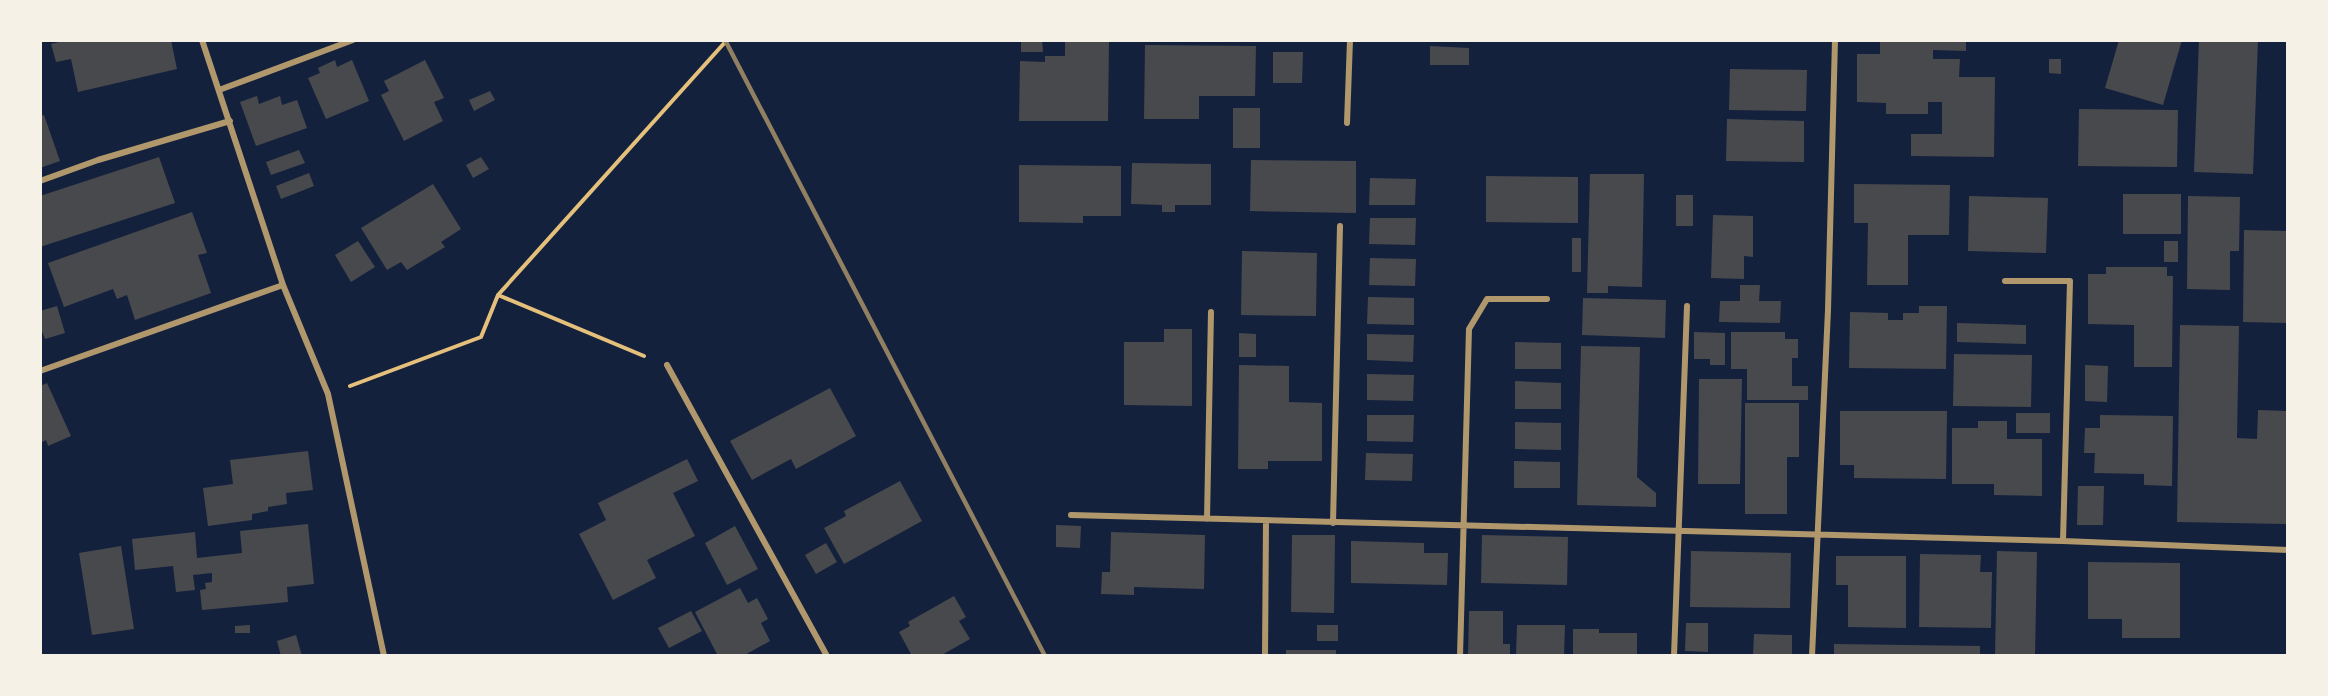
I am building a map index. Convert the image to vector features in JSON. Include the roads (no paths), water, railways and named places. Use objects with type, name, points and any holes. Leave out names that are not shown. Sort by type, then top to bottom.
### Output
[{"type":"street","points":[[202,40],[283,285],[328,394],[384,656]]},
{"type":"street","points":[[219,90],[353,40]]},
{"type":"street","points":[[1347,123],[1350,40]]},
{"type":"street","points":[[1812,656],[1828,310],[1835,40]]},
{"type":"street","points":[[40,181],[98,160],[230,121]]},
{"type":"street","points":[[1333,523],[1340,226]]},
{"type":"street","points":[[2005,280],[2070,280],[2063,541]]},
{"type":"street","points":[[40,370],[283,285]]},
{"type":"street","points":[[1460,656],[1469,329],[1487,299],[1548,299]]},
{"type":"street","points":[[1674,656],[1686,306]]},
{"type":"street","points":[[1207,519],[1211,312]]},
{"type":"street","points":[[667,365],[827,656]]},
{"type":"street","points":[[1071,515],[2063,541],[2288,550]]},
{"type":"street","points":[[1265,656],[1266,521]]},
{"type":"railway","points":[[725,40],[1045,656]]}]
